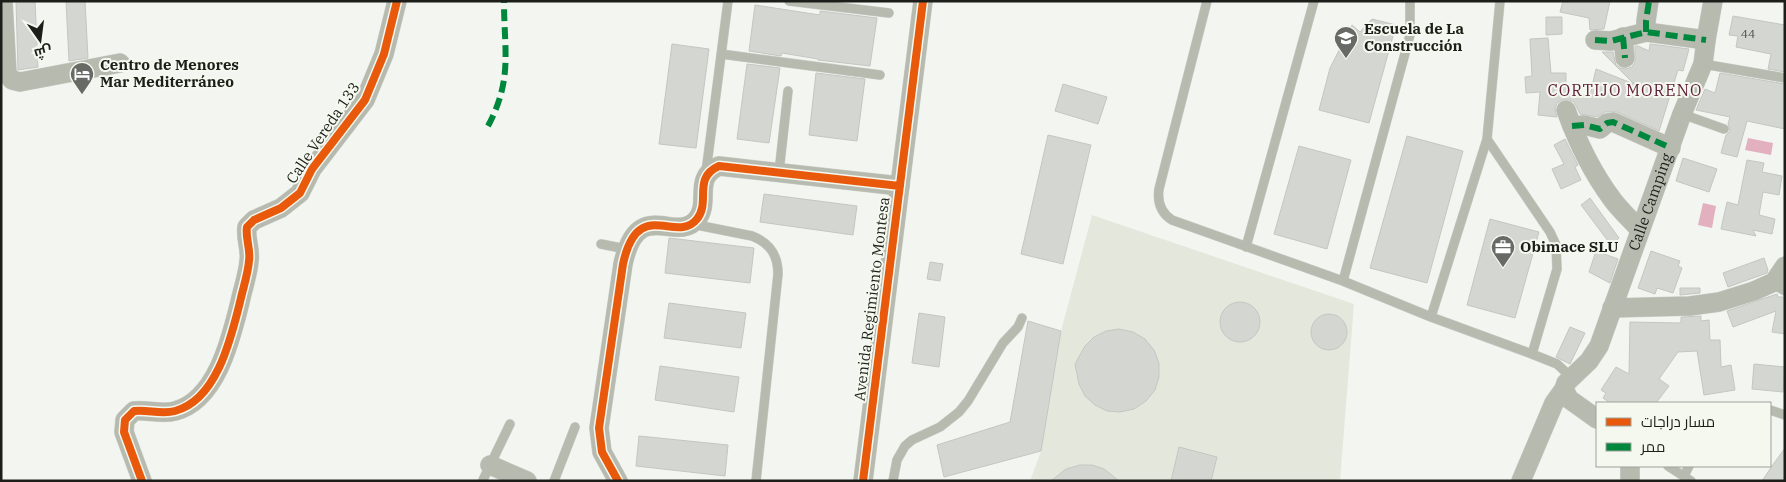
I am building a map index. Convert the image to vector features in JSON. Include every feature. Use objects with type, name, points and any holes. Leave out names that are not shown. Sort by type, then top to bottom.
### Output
[{"type":"street","points":[[3,1],[7,73],[12,80],[20,82],[120,63]]},
{"type":"street","name":"Calle Vereda 133","points":[[142,481],[124,432],[125,420],[134,411],[139,410],[166,413],[176,411],[195,401],[203,393],[228,346],[250,259],[247,227],[254,220],[281,208],[300,192],[312,170],[365,100],[384,54],[397,1]]},
{"type":"street","name":"Avenida Regimiento Montesa","points":[[863,481],[923,1]]},
{"type":"street","points":[[1646,32],[1649,1]]},
{"type":"street","name":"Calle Camping","points":[[1521,481],[1551,410],[1568,383],[1595,354],[1682,114],[1703,64],[1713,1]]},
{"type":"street","points":[[1595,40],[1611,41],[1646,32],[1706,40]]},
{"type":"street","points":[[1623,37],[1625,58]]},
{"type":"street","points":[[1640,230],[1612,199],[1586,158],[1569,118],[1584,125],[1600,129],[1607,123],[1613,122],[1671,148]]},
{"type":"street","points":[[620,480],[602,452],[599,428],[626,249],[635,233],[641,228],[648,226],[685,227],[692,224],[702,210],[706,176],[713,168],[719,166],[900,186]]},
{"type":"street","points":[[1612,308],[1704,305],[1778,287],[1778,278],[1785,266]]},
{"type":"street","points":[[1568,383],[1569,399],[1596,418]]},
{"type":"street","points":[[1630,467],[1630,481]]},
{"type":"street","points":[[486,473],[527,481]]},
{"type":"lane","points":[[706,176],[728,1]]},
{"type":"lane","points":[[789,1],[888,13]]},
{"type":"lane","points":[[1207,1],[1159,189],[1158,202],[1164,213],[1172,220],[1343,281],[1431,317],[1556,364],[1568,383]]},
{"type":"lane","points":[[1246,246],[1314,1]]},
{"type":"lane","points":[[1343,281],[1410,35],[1410,1]]},
{"type":"lane","points":[[1431,317],[1488,139],[1500,1]]},
{"type":"lane","points":[[721,54],[880,74]]},
{"type":"lane","points":[[1703,64],[1785,78]]},
{"type":"lane","points":[[779,172],[788,91]]},
{"type":"lane","points":[[1682,114],[1724,129]]},
{"type":"lane","points":[[1488,139],[1550,232],[1556,245],[1557,269],[1532,354]]},
{"type":"lane","points":[[692,224],[759,239],[771,249],[778,264],[756,481]]},
{"type":"lane","points":[[601,244],[626,249]]},
{"type":"lane","points":[[893,481],[897,460],[905,446],[912,440],[940,427],[959,412],[968,402],[1003,343],[1018,327],[1022,318]]},
{"type":"lane","points":[[1771,410],[1785,416]]},
{"type":"lane","points":[[486,473],[510,424]]},
{"type":"lane","points":[[554,481],[575,427]]},
{"type":"lane","points":[[1670,467],[1687,478]]},
{"type":"shaded area","points":[[1748,138],[1773,143],[1771,155],[1745,150]]},
{"type":"shaded area","points":[[1703,203],[1716,206],[1712,228],[1698,225]]},
{"type":"shaded area","points":[[1092,215],[1354,304],[1340,481],[1030,481],[1041,451],[1061,331]]},
{"type":"building","points":[[16,1],[35,1],[38,67],[18,70]]},
{"type":"building","points":[[66,1],[85,1],[88,58],[69,61]]},
{"type":"building","points":[[1563,1],[1610,1],[1604,29],[1590,30],[1589,18],[1560,12]]},
{"type":"building","points":[[755,5],[820,15],[820,11],[877,18],[870,66],[818,60],[782,53],[781,56],[749,51]]},
{"type":"building","points":[[1733,16],[1785,25],[1785,72],[1768,69],[1771,54],[1736,47],[1738,36],[1729,35]]},
{"type":"building","points":[[1546,17],[1562,17],[1562,34],[1546,35]]},
{"type":"building","points":[[1372,19],[1396,25],[1369,123],[1319,110],[1330,68],[1352,25],[1360,32]]},
{"type":"building","points":[[1548,38],[1551,73],[1566,73],[1566,94],[1590,95],[1596,69],[1634,84],[1602,52],[1613,52],[1616,65],[1626,69],[1632,67],[1635,62],[1635,46],[1649,51],[1650,44],[1689,49],[1683,71],[1678,70],[1659,131],[1617,112],[1605,112],[1597,117],[1580,114],[1574,102],[1567,99],[1557,103],[1555,109],[1557,117],[1538,115],[1540,92],[1526,93],[1525,77],[1532,76],[1530,39]]},
{"type":"building","points":[[672,44],[709,49],[696,148],[659,144]]},
{"type":"building","points":[[747,64],[780,68],[769,143],[737,139]]},
{"type":"building","points":[[816,73],[865,79],[857,141],[809,135]]},
{"type":"building","points":[[1720,73],[1785,84],[1785,129],[1747,121],[1737,157],[1721,153],[1726,135],[1730,131],[1728,124],[1730,117],[1696,110],[1705,89],[1715,93]]},
{"type":"building","points":[[1063,84],[1107,97],[1098,124],[1055,111]]},
{"type":"building","points":[[1048,135],[1091,145],[1063,264],[1021,254]]},
{"type":"building","points":[[1407,136],[1463,151],[1427,283],[1370,268]]},
{"type":"building","points":[[1565,139],[1578,165],[1575,167],[1581,180],[1561,189],[1552,169],[1564,164],[1554,145]]},
{"type":"building","points":[[1299,146],[1351,160],[1327,249],[1274,234]]},
{"type":"building","points":[[1683,158],[1717,169],[1709,192],[1676,181]]},
{"type":"building","points":[[1747,160],[1764,163],[1762,172],[1782,176],[1779,195],[1763,192],[1759,215],[1775,219],[1772,234],[1753,230],[1756,236],[1721,229],[1727,202],[1738,205]]},
{"type":"building","points":[[764,194],[857,206],[853,235],[760,222]]},
{"type":"building","points":[[1590,198],[1619,238],[1611,245],[1581,205]]},
{"type":"building","points":[[1490,219],[1539,232],[1515,318],[1467,305]]},
{"type":"building","points":[[669,238],[754,248],[750,283],[665,273]]},
{"type":"building","points":[[1596,251],[1618,259],[1610,283],[1589,272]]},
{"type":"building","points":[[1651,251],[1680,261],[1678,266],[1682,268],[1673,293],[1657,288],[1655,294],[1638,288]]},
{"type":"building","points":[[1764,258],[1768,270],[1767,273],[1728,287],[1723,273]]},
{"type":"building","points":[[930,262],[943,264],[940,281],[927,279]]},
{"type":"building","points":[[1680,288],[1700,288],[1700,293],[1680,295]]},
{"type":"building","points":[[1777,294],[1778,297],[1785,297],[1785,334],[1772,332],[1776,311],[1733,327],[1727,311]]},
{"type":"building","points":[[1244,302],[1251,305],[1257,311],[1260,322],[1259,330],[1251,339],[1244,342],[1236,342],[1229,339],[1221,330],[1220,318],[1223,311],[1232,303]]},
{"type":"building","points":[[669,303],[746,313],[741,348],[664,338]]},
{"type":"building","points":[[919,313],[945,317],[939,367],[912,363]]},
{"type":"building","points":[[1329,314],[1341,320],[1347,332],[1341,344],[1329,350],[1317,344],[1311,332],[1317,320]]},
{"type":"building","points":[[1701,316],[1701,321],[1709,320],[1710,340],[1720,340],[1721,367],[1731,365],[1735,390],[1704,395],[1697,351],[1678,352],[1659,379],[1669,386],[1657,402],[1609,402],[1603,398],[1606,393],[1601,390],[1616,367],[1629,374],[1630,322],[1679,323],[1681,322],[1681,317]]},
{"type":"building","points":[[1028,321],[1061,331],[1041,451],[944,477],[937,445],[1010,422]]},
{"type":"building","points":[[1570,327],[1585,333],[1570,364],[1556,357]]},
{"type":"building","points":[[1119,329],[1133,332],[1145,339],[1154,350],[1159,363],[1159,377],[1155,390],[1146,401],[1134,409],[1120,412],[1107,411],[1095,405],[1085,396],[1079,384],[1075,364],[1085,346],[1094,337],[1106,331]]},
{"type":"building","points":[[1754,364],[1785,367],[1783,392],[1752,389]]},
{"type":"building","points":[[660,366],[739,377],[734,412],[655,400]]},
{"type":"building","points":[[639,436],[728,445],[725,476],[636,466]]},
{"type":"building","points":[[1179,447],[1217,457],[1211,481],[1171,481]]},
{"type":"building","points":[[1785,448],[1785,481],[1762,481],[1772,466]]},
{"type":"building","points":[[1080,465],[1092,465],[1104,469],[1119,481],[1051,481],[1066,469]]},
{"type":"marked path","points":[[488,126],[496,109],[504,79],[506,50],[504,1]]},
{"type":"marked path","points":[[1646,32],[1649,1]]},
{"type":"marked path","points":[[1595,40],[1611,41],[1646,32],[1706,40]]},
{"type":"marked path","points":[[1623,37],[1625,58]]},
{"type":"marked path","points":[[1572,126],[1584,125],[1600,129],[1607,123],[1613,122],[1671,148]]},
{"type":"cycle path","points":[[142,481],[124,432],[125,420],[134,411],[170,412],[189,405],[202,394],[212,381],[227,349],[247,276],[249,257],[247,227],[254,220],[281,208],[300,193],[312,169],[365,100],[384,54],[397,1]]},
{"type":"cycle path","points":[[863,481],[923,1]]},
{"type":"cycle path","points":[[618,481],[602,452],[599,428],[623,264],[630,243],[638,232],[647,226],[688,226],[697,219],[703,205],[706,177],[719,166],[900,186]]},
{"type":"place","name":"Escuela de La Construcción","points":[[1346,59]]},
{"type":"place","name":"Centro de Menores Mar Mediterráneo","points":[[82,95]]},
{"type":"place","name":"Obimace SLU","points":[[1503,268]]},
{"type":"district","name":"CORTIJO MORENO","points":[[1625,90]]}]
